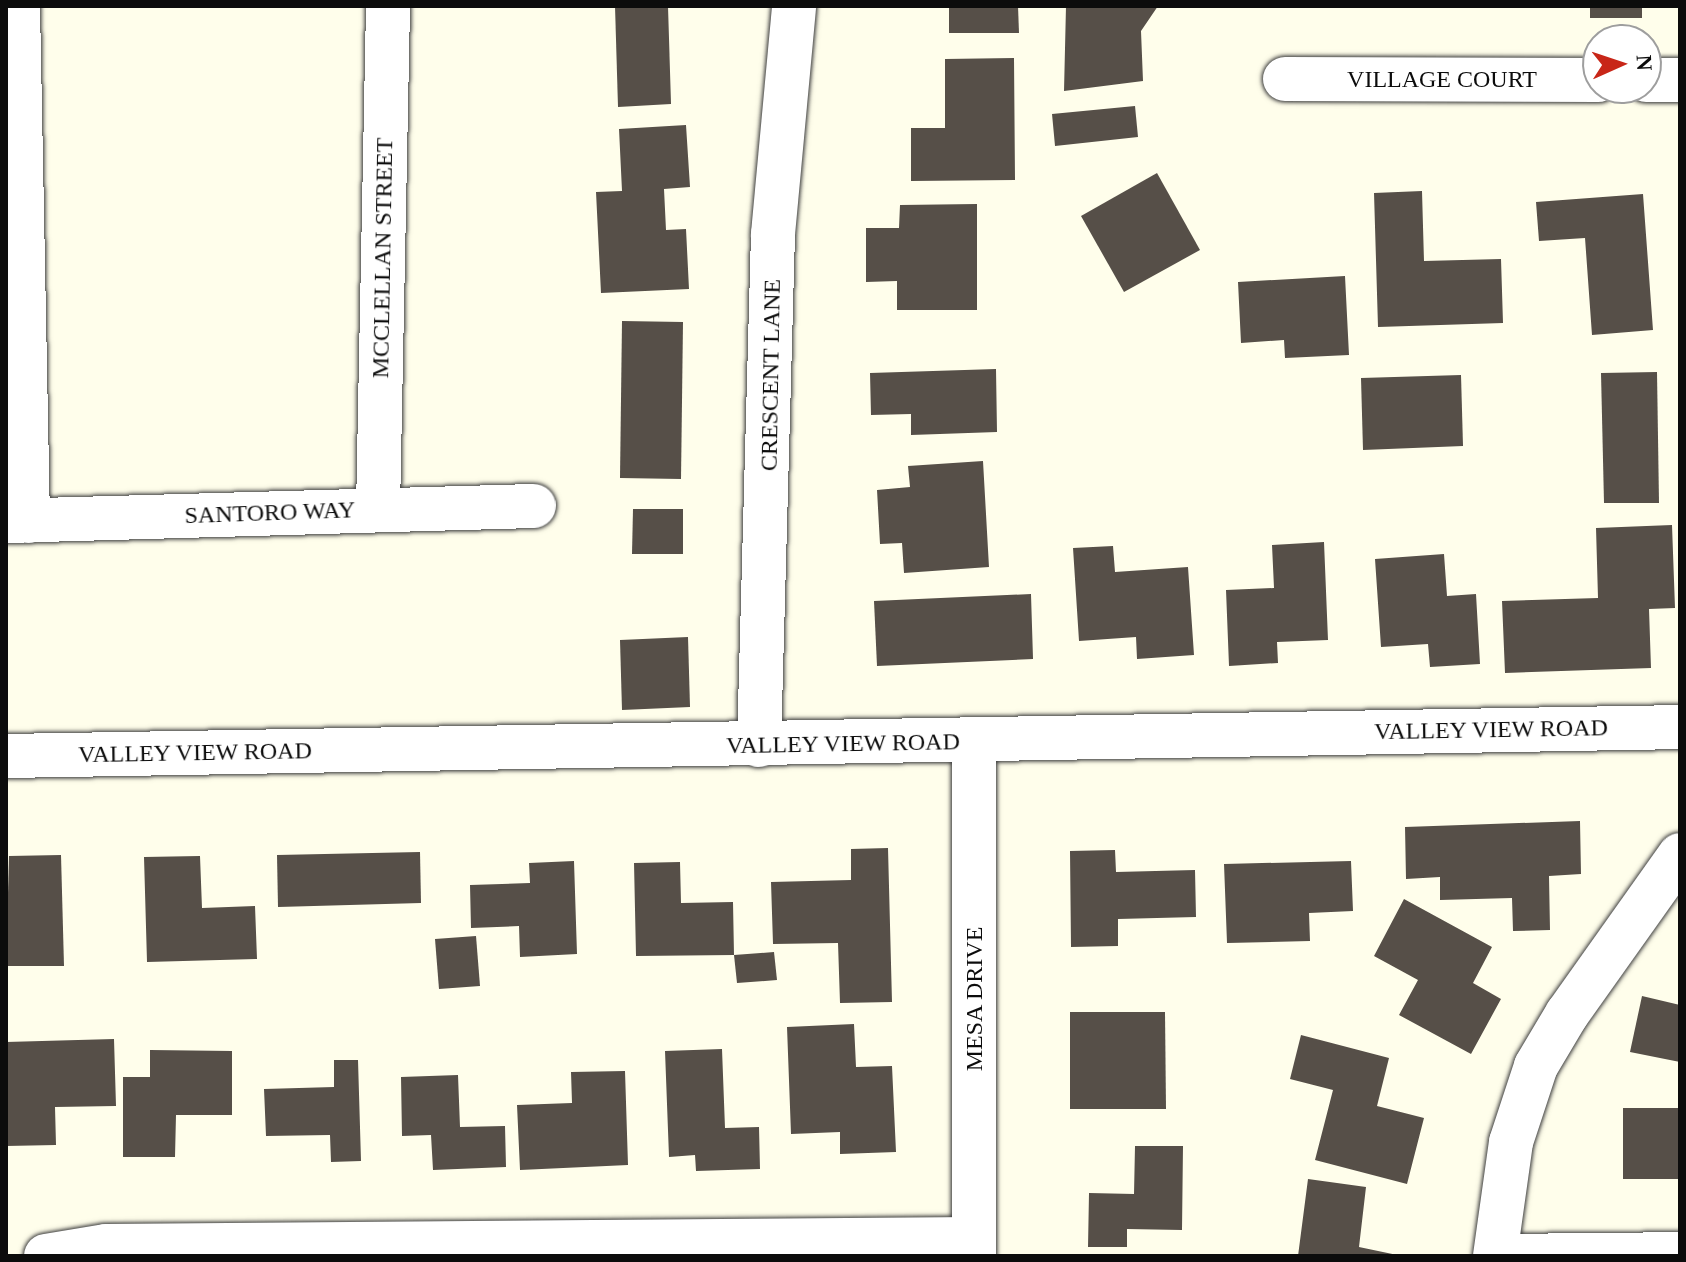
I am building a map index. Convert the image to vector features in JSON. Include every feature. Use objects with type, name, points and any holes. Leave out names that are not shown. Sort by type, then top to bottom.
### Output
[{"type":"street","points":[[17,521],[18,6]]},
{"type":"street","name":"MCCLELLAN STREET","points":[[378,510],[388,6]]},
{"type":"street","name":"CRESCENT LANE","points":[[759,745],[773,234],[794,6]]},
{"type":"street","name":"VILLAGE COURT","points":[[1285,79],[1582,80]]},
{"type":"street","name":"SANTORO WAY","points":[[17,521],[534,506]]},
{"type":"street","name":"VALLEY VIEW ROAD","points":[[6,756],[974,743],[1680,727]]},
{"type":"street","name":"MESA DRIVE","points":[[974,743],[974,1247]]},
{"type":"street","points":[[1680,855],[1567,1014],[1536,1066],[1511,1142],[1498,1256],[1680,1254]]},
{"type":"street","points":[[46,1256],[68,1248],[121,1246],[497,1250],[974,1247]]},
{"type":"building","points":[[615,6],[668,6],[671,104],[618,107]]},
{"type":"building","points":[[949,6],[1018,6],[1019,33],[949,33]]},
{"type":"building","points":[[1066,6],[1158,6],[1141,31],[1143,81],[1064,91]]},
{"type":"building","points":[[1590,6],[1642,6],[1642,18],[1590,18]]},
{"type":"building","points":[[1014,58],[1015,180],[911,181],[911,128],[945,128],[945,59]]},
{"type":"building","points":[[1135,106],[1138,137],[1055,146],[1052,114]]},
{"type":"building","points":[[686,125],[690,187],[664,189],[666,230],[686,229],[689,289],[601,293],[596,192],[622,191],[619,129]]},
{"type":"building","points":[[1157,173],[1200,250],[1124,292],[1081,216]]},
{"type":"building","points":[[1422,191],[1424,261],[1501,259],[1503,323],[1378,327],[1374,193]]},
{"type":"building","points":[[1643,194],[1653,330],[1592,335],[1585,238],[1539,241],[1536,202]]},
{"type":"building","points":[[977,204],[977,310],[897,310],[897,281],[866,282],[866,228],[899,228],[900,205]]},
{"type":"building","points":[[1345,276],[1349,355],[1285,358],[1284,340],[1241,343],[1238,282]]},
{"type":"building","points":[[622,321],[683,322],[681,479],[620,478]]},
{"type":"building","points":[[996,369],[997,432],[911,435],[911,414],[871,415],[870,373]]},
{"type":"building","points":[[1657,372],[1659,503],[1604,503],[1601,373]]},
{"type":"building","points":[[1461,375],[1463,446],[1363,450],[1361,378]]},
{"type":"building","points":[[983,461],[989,567],[904,573],[902,543],[880,544],[877,490],[910,487],[908,466]]},
{"type":"building","points":[[633,509],[683,509],[683,554],[632,554]]},
{"type":"building","points":[[1672,525],[1675,608],[1649,609],[1651,668],[1505,673],[1502,601],[1598,598],[1596,528]]},
{"type":"building","points":[[1324,542],[1328,640],[1277,642],[1278,663],[1229,666],[1226,590],[1274,588],[1272,545]]},
{"type":"building","points":[[1113,546],[1115,572],[1188,567],[1194,655],[1137,659],[1136,637],[1079,641],[1073,548]]},
{"type":"building","points":[[1444,554],[1447,596],[1476,594],[1480,664],[1430,667],[1428,644],[1381,647],[1375,559]]},
{"type":"building","points":[[1031,594],[1033,659],[877,666],[874,601]]},
{"type":"building","points":[[688,637],[690,707],[622,710],[620,640]]},
{"type":"building","points":[[1580,821],[1581,874],[1549,876],[1550,930],[1513,931],[1512,898],[1440,900],[1440,877],[1406,879],[1405,827]]},
{"type":"building","points":[[888,848],[892,1002],[840,1003],[838,943],[773,944],[771,882],[851,880],[851,849]]},
{"type":"building","points":[[1115,850],[1116,872],[1195,870],[1196,917],[1118,919],[1118,946],[1071,947],[1070,851]]},
{"type":"building","points":[[420,852],[421,903],[278,907],[277,855]]},
{"type":"building","points":[[61,855],[64,966],[6,966],[9,856]]},
{"type":"building","points":[[200,856],[202,908],[255,906],[257,959],[147,962],[144,857]]},
{"type":"building","points":[[574,861],[577,954],[520,957],[519,926],[471,928],[470,885],[530,883],[529,863]]},
{"type":"building","points":[[1351,861],[1353,911],[1309,913],[1310,941],[1227,943],[1224,864]]},
{"type":"building","points":[[680,862],[681,903],[733,902],[734,955],[636,956],[634,863]]},
{"type":"building","points":[[1404,899],[1492,947],[1473,983],[1501,999],[1471,1054],[1399,1015],[1418,980],[1374,956]]},
{"type":"building","points":[[476,936],[480,986],[439,989],[435,939]]},
{"type":"building","points":[[774,952],[777,980],[737,983],[734,955]]},
{"type":"building","points":[[1642,996],[1680,1005],[1680,1062],[1630,1052]]},
{"type":"building","points":[[1070,1012],[1165,1012],[1166,1109],[1070,1109]]},
{"type":"building","points":[[854,1024],[856,1067],[892,1066],[896,1152],[840,1154],[840,1132],[791,1134],[787,1027]]},
{"type":"building","points":[[1301,1035],[1389,1058],[1377,1106],[1424,1118],[1407,1184],[1315,1160],[1333,1090],[1290,1079]]},
{"type":"building","points":[[114,1039],[116,1106],[55,1107],[56,1145],[6,1146],[6,1042]]},
{"type":"building","points":[[722,1049],[725,1128],[759,1127],[760,1169],[696,1171],[695,1155],[669,1157],[665,1051]]},
{"type":"building","points":[[150,1050],[232,1051],[232,1115],[176,1115],[175,1157],[123,1157],[123,1077],[150,1077]]},
{"type":"building","points":[[334,1060],[358,1060],[361,1161],[331,1162],[330,1135],[266,1136],[264,1089],[334,1087]]},
{"type":"building","points":[[625,1071],[628,1165],[520,1170],[517,1105],[572,1103],[571,1072]]},
{"type":"building","points":[[458,1075],[460,1127],[505,1126],[506,1167],[433,1170],[431,1135],[402,1136],[401,1077]]},
{"type":"building","points":[[1623,1108],[1680,1108],[1680,1179],[1623,1179]]},
{"type":"building","points":[[1135,1146],[1183,1146],[1182,1230],[1127,1229],[1127,1247],[1088,1247],[1089,1193],[1134,1194]]},
{"type":"building","points":[[1308,1179],[1366,1187],[1359,1247],[1402,1256],[1298,1256]]}]
